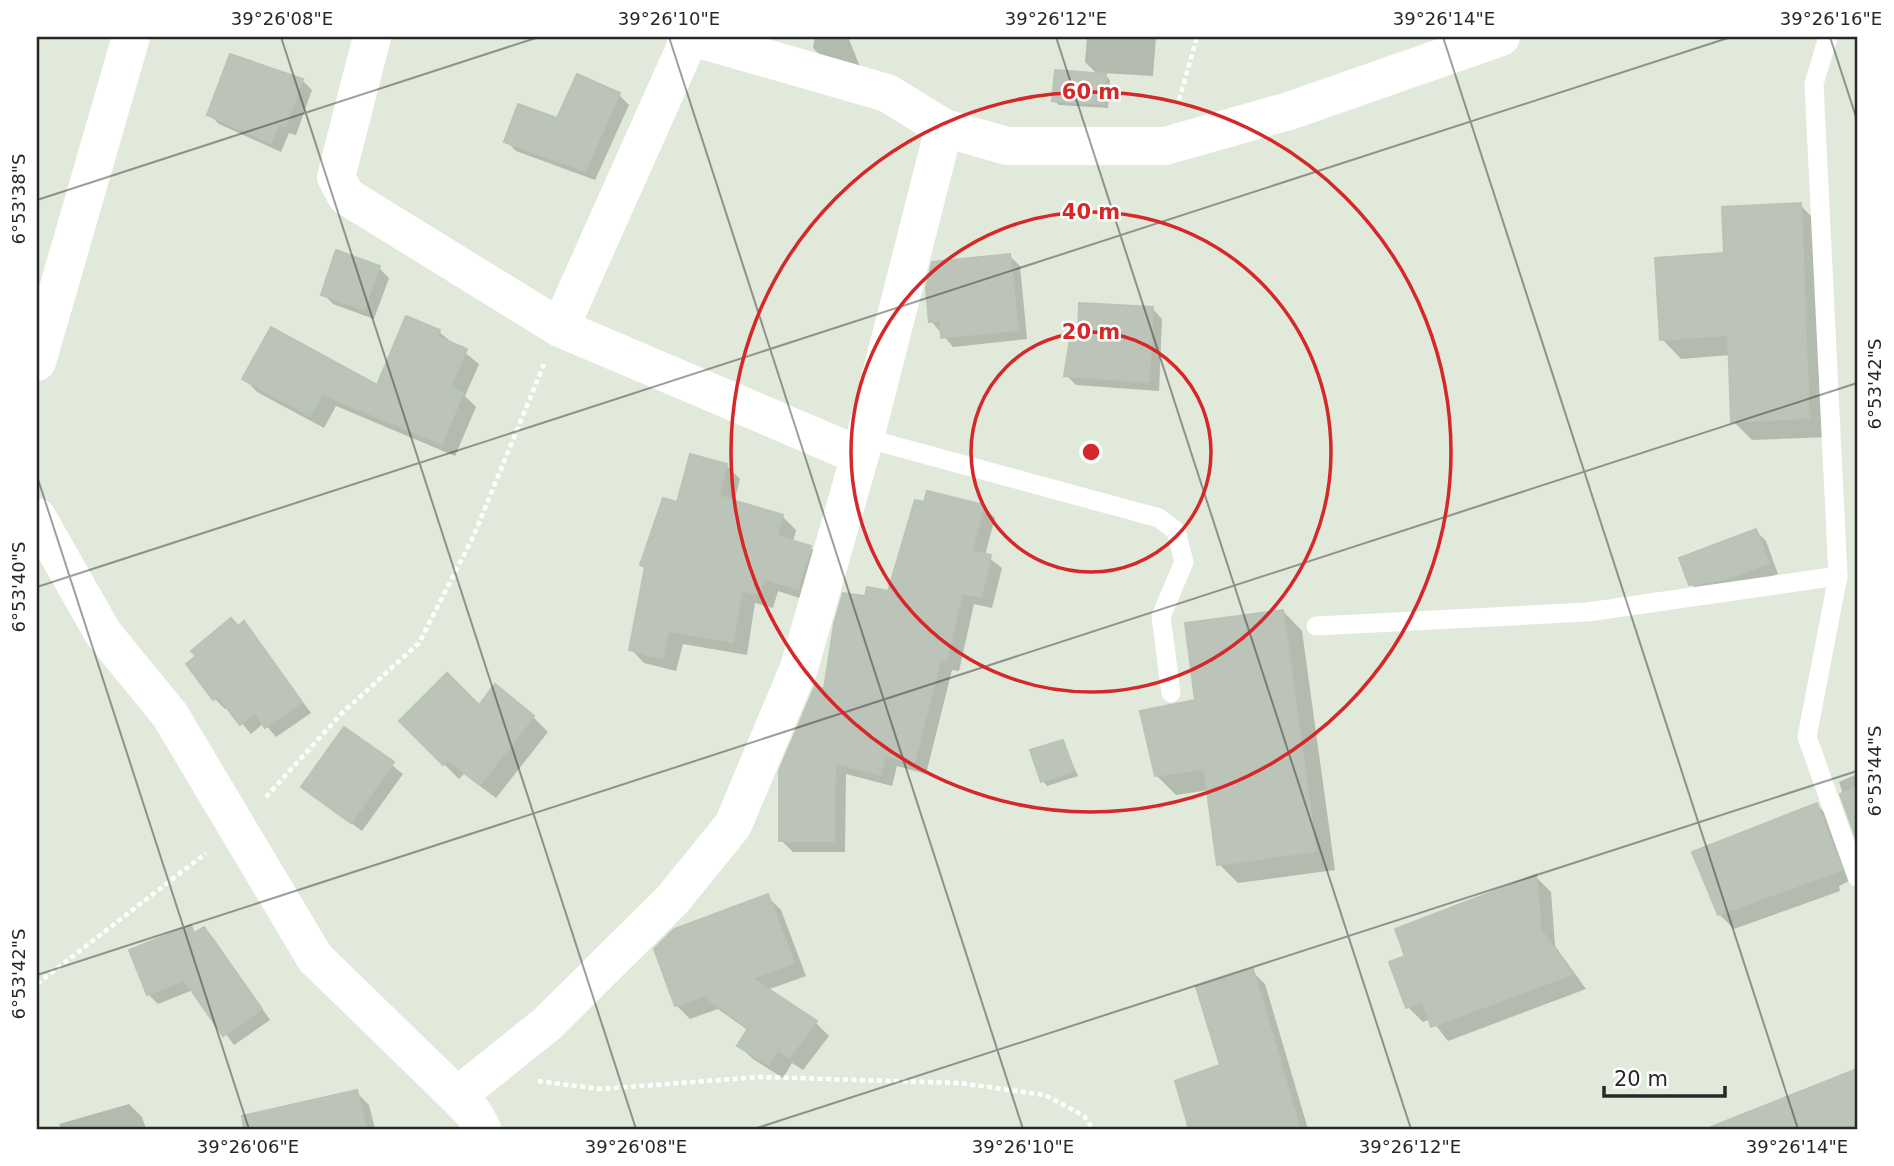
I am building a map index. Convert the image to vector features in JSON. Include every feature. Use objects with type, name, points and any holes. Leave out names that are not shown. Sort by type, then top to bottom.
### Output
[{"type":"street","points":[[37,362],[131,37]]},
{"type":"street","points":[[372,37],[336,177],[346,195],[559,328],[862,447]]},
{"type":"street","points":[[559,328],[691,37],[887,93],[944,128],[1007,146],[1166,146],[1289,111],[1501,37]]},
{"type":"street","points":[[471,1085],[547,1024],[673,899],[733,825],[799,668],[862,447],[944,128]]},
{"type":"street","points":[[37,517],[103,633],[170,715],[315,958],[471,1085],[474,1114],[482,1129]]},
{"type":"lane","points":[[1828,37],[1814,84],[1838,576],[1807,737],[1857,876]]},
{"type":"lane","points":[[862,447],[1159,518],[1176,531],[1184,562],[1161,616],[1171,693]]},
{"type":"lane","points":[[1316,626],[1588,612],[1838,576]]},
{"type":"path","points":[[1166,146],[1197,37]]},
{"type":"path","points":[[37,984],[239,827],[342,713],[419,643],[474,535],[559,328]]},
{"type":"path","points":[[471,1085],[600,1089],[760,1077],[960,1083],[1045,1095],[1084,1116],[1093,1129]]},
{"type":"building","points":[[230,54],[303,79],[286,126],[279,124],[271,143],[207,115]]},
{"type":"building","points":[[1055,70],[1106,74],[1104,104],[1052,101]]},
{"type":"building","points":[[577,74],[620,93],[585,171],[504,142],[518,104],[557,118]]},
{"type":"building","points":[[1801,203],[1809,418],[1731,422],[1728,335],[1660,340],[1655,258],[1724,253],[1722,207]]},
{"type":"building","points":[[336,250],[380,266],[364,310],[321,295]]},
{"type":"building","points":[[1010,254],[1018,330],[941,338],[940,321],[929,322],[926,288],[932,262]]},
{"type":"building","points":[[1079,303],[1153,307],[1149,382],[1064,376],[1071,333],[1078,334]]},
{"type":"building","points":[[406,316],[440,330],[438,337],[467,349],[450,387],[463,393],[442,444],[322,394],[310,416],[242,379],[271,327],[377,385]]},
{"type":"building","points":[[690,454],[727,464],[719,496],[783,515],[777,536],[811,546],[798,589],[764,579],[759,595],[742,590],[733,642],[669,631],[662,659],[629,650],[645,567],[640,565],[663,498],[677,502]]},
{"type":"building","points":[[927,491],[984,505],[972,551],[991,555],[981,597],[962,593],[947,660],[941,659],[914,763],[885,756],[880,775],[835,763],[834,841],[779,841],[779,771],[815,686],[824,689],[834,624],[843,593],[865,596],[867,587],[888,591],[915,500],[924,502]]},
{"type":"building","points":[[1756,529],[1769,563],[1723,580],[1689,585],[1679,558]]},
{"type":"building","points":[[1283,610],[1316,851],[1217,865],[1204,769],[1155,776],[1140,711],[1195,700],[1185,623]]},
{"type":"building","points":[[231,618],[238,626],[244,621],[302,702],[265,728],[255,713],[240,725],[218,697],[213,700],[186,664],[196,656],[191,651]]},
{"type":"building","points":[[447,673],[479,705],[495,684],[534,716],[480,785],[448,760],[443,765],[399,721]]},
{"type":"building","points":[[344,727],[394,762],[351,823],[301,787]]},
{"type":"building","points":[[1063,740],[1074,771],[1041,782],[1030,750]]},
{"type":"building","points":[[1857,787],[1857,841],[1840,794]]},
{"type":"building","points":[[1817,803],[1842,870],[1718,915],[1692,852]]},
{"type":"building","points":[[1536,875],[1541,930],[1573,974],[1431,1027],[1423,1002],[1406,1008],[1389,962],[1405,956],[1395,929]]},
{"type":"building","points":[[768,894],[794,963],[752,978],[817,1021],[789,1058],[778,1050],[769,1065],[737,1046],[748,1028],[704,996],[675,1006],[654,949],[674,929]]},
{"type":"building","points":[[191,925],[194,933],[204,927],[262,1009],[223,1036],[184,980],[147,995],[129,950]]},
{"type":"building","points":[[1253,969],[1300,1129],[1189,1129],[1175,1081],[1220,1065],[1196,987]]},
{"type":"building","points":[[1857,1069],[1857,1129],[1711,1129],[1711,1127]]},
{"type":"building","points":[[357,1090],[366,1129],[244,1129],[242,1116]]}]
